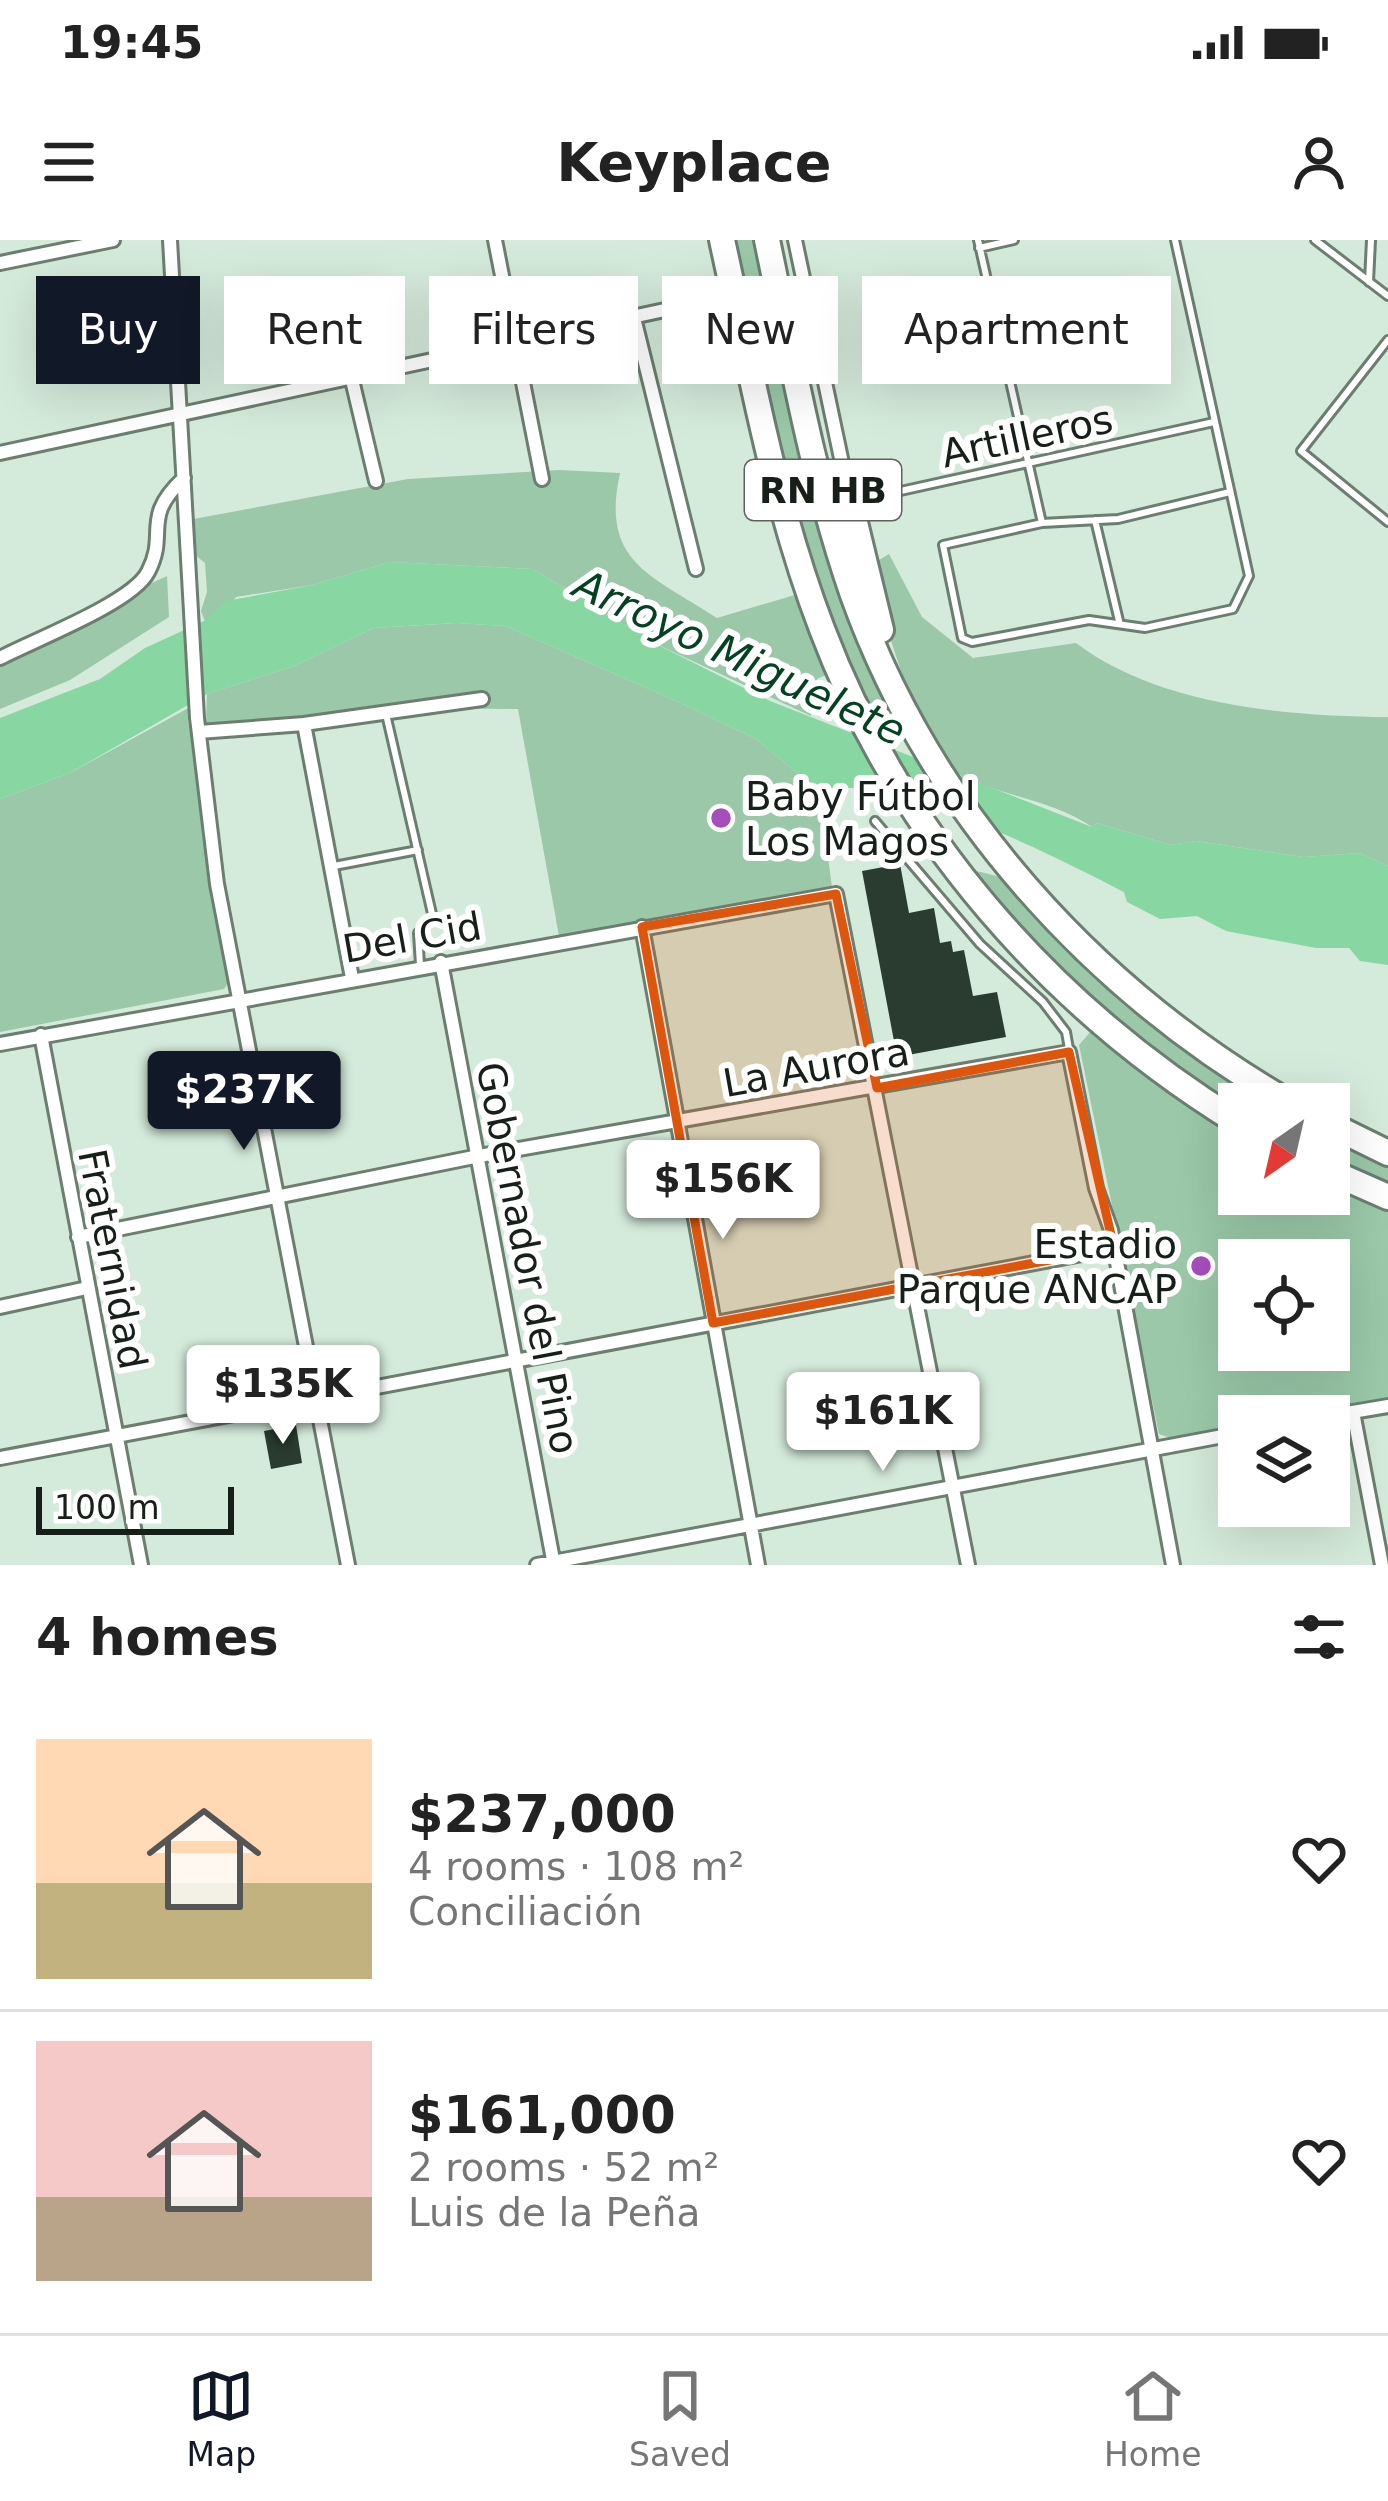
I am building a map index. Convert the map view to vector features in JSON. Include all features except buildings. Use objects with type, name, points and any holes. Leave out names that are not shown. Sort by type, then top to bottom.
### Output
[{"type":"highway","points":[[706,240],[740,378],[765,437]]},
{"type":"highway","name":"RN HB","points":[[722,240],[765,437],[807,587],[855,705],[894,777],[962,879],[1035,962],[1094,1017],[1218,1108]]},
{"type":"highway","name":"RN HB","points":[[767,240],[827,506],[851,590],[915,728],[960,801],[1033,895],[1136,1000],[1260,1083]]},
{"type":"highway","points":[[850,502],[890,679]]},
{"type":"highway","points":[[1350,1134],[1388,1153]]},
{"type":"highway","points":[[1350,1180],[1388,1197]]},
{"type":"street","points":[[0,263],[113,240]]},
{"type":"street","points":[[170,240],[198,725],[218,884],[348,1565]]},
{"type":"street","points":[[495,240],[503,276]]},
{"type":"street","points":[[795,240],[850,502]]},
{"type":"street","points":[[638,333],[696,569]]},
{"type":"street","points":[[0,453],[331,384]]},
{"type":"street","points":[[353,384],[376,481]]},
{"type":"street","points":[[525,384],[542,478]]},
{"type":"street","points":[[0,658],[142,582],[152,563],[157,510],[184,478]]},
{"type":"street","points":[[198,725],[304,724],[482,699]]},
{"type":"street","points":[[304,724],[352,978]]},
{"type":"street","name":"Del Cid","points":[[0,1044],[836,894],[877,1088]]},
{"type":"street","points":[[642,927],[758,1565]]},
{"type":"street","name":"Gobernador del Pino","points":[[442,962],[554,1563]]},
{"type":"street","name":"Fraternidad","points":[[41,1036],[141,1565]]},
{"type":"street","points":[[1069,1052],[1096,1188],[1114,1248],[1173,1565]]},
{"type":"street","name":"La Aurora","points":[[78,1237],[479,1156],[1069,1052]]},
{"type":"street","points":[[877,1088],[968,1565]]},
{"type":"street","points":[[0,1458],[1114,1248]]},
{"type":"street","points":[[0,1306],[87,1288]]},
{"type":"street","points":[[1350,1413],[1388,1406]]},
{"type":"street","points":[[1354,1412],[1382,1565]]},
{"type":"street","points":[[537,1565],[1218,1436]]},
{"type":"lane","points":[[1014,240],[978,244],[1042,524]]},
{"type":"lane","points":[[1174,240],[1250,576],[1233,609],[1144,628],[1089,620],[972,642],[962,638],[944,545],[1230,492]]},
{"type":"lane","points":[[1316,240],[1388,296]]},
{"type":"lane","points":[[1369,282],[1371,240]]},
{"type":"lane","points":[[1388,340],[1301,451],[1388,521]]},
{"type":"lane","name":"Artilleros","points":[[850,502],[1214,422]]},
{"type":"lane","points":[[1095,520],[1119,621]]},
{"type":"lane","points":[[386,714],[433,918],[418,933],[420,965]]},
{"type":"lane","points":[[875,821],[980,944],[1043,1002],[1066,1032],[1069,1052]]},
{"type":"lane","points":[[331,866],[418,850]]},
{"type":"highlighted area","points":[[836,894],[877,1088],[1069,1052],[1114,1248],[713,1323],[642,927]]},
{"type":"shaded area","points":[[735,240],[756,240],[767,276],[743,276]]},
{"type":"shaded area","points":[[768,384],[798,384],[895,716],[868,706],[803,541]]},
{"type":"shaded area","points":[[559,470],[620,473],[616,503],[625,547],[652,577],[717,618],[798,594],[830,673],[817,679],[811,716],[656,644],[533,569],[390,562],[312,585],[236,597],[209,632],[201,611],[207,592],[205,563],[195,555],[194,519],[408,479]]},
{"type":"shaded area","points":[[889,554],[922,617],[973,658],[1076,643],[1109,664],[1185,694],[1267,710],[1388,717],[1388,866],[1360,853],[1303,857],[1196,841],[1171,845],[1097,823],[1092,827],[1063,811],[962,776],[932,741],[893,646],[871,565]]},
{"type":"shaded area","points":[[390,562],[533,569],[656,644],[770,701],[1092,827],[1097,823],[1171,845],[1196,841],[1303,857],[1360,853],[1388,866],[1388,965],[1360,961],[1349,948],[1316,948],[1226,931],[1197,916],[1160,919],[1127,902],[1124,892],[973,821],[886,793],[849,788],[819,791],[756,739],[505,626],[456,623],[374,628],[294,666],[207,694],[70,773],[0,799],[0,718],[100,679],[145,648],[204,621],[226,601],[312,585]]},
{"type":"shaded area","points":[[167,576],[169,617],[70,680],[0,709],[0,652]]},
{"type":"shaded area","points":[[457,623],[505,626],[756,739],[819,791],[832,887],[559,936],[518,709],[405,708],[206,726],[207,694],[294,666],[374,628]]},
{"type":"shaded area","points":[[192,706],[188,721],[228,983],[224,989],[0,1032],[0,799],[70,773]]},
{"type":"shaded area","points":[[969,869],[1004,878],[1101,980],[1236,1083],[1218,1083],[1218,1095],[1164,1057],[1095,1000]]},
{"type":"shaded area","points":[[1092,1030],[1218,1120],[1218,1215],[1350,1215],[1350,1192],[1388,1208],[1388,1399],[1350,1406],[1350,1395],[1218,1395],[1218,1431],[1174,1439],[1159,1434],[1079,1045]]},
{"type":"shaded area","points":[[1350,1145],[1388,1162],[1388,1185],[1350,1168]]},
{"type":"place","name":"Baby Fútbol Los Magos","points":[[721,818]]},
{"type":"place","name":"Estadio Parque ANCAP","points":[[1201,1266]]},
{"type":"water label","name":"Arroyo Miguelete","points":[[740,657]]}]
